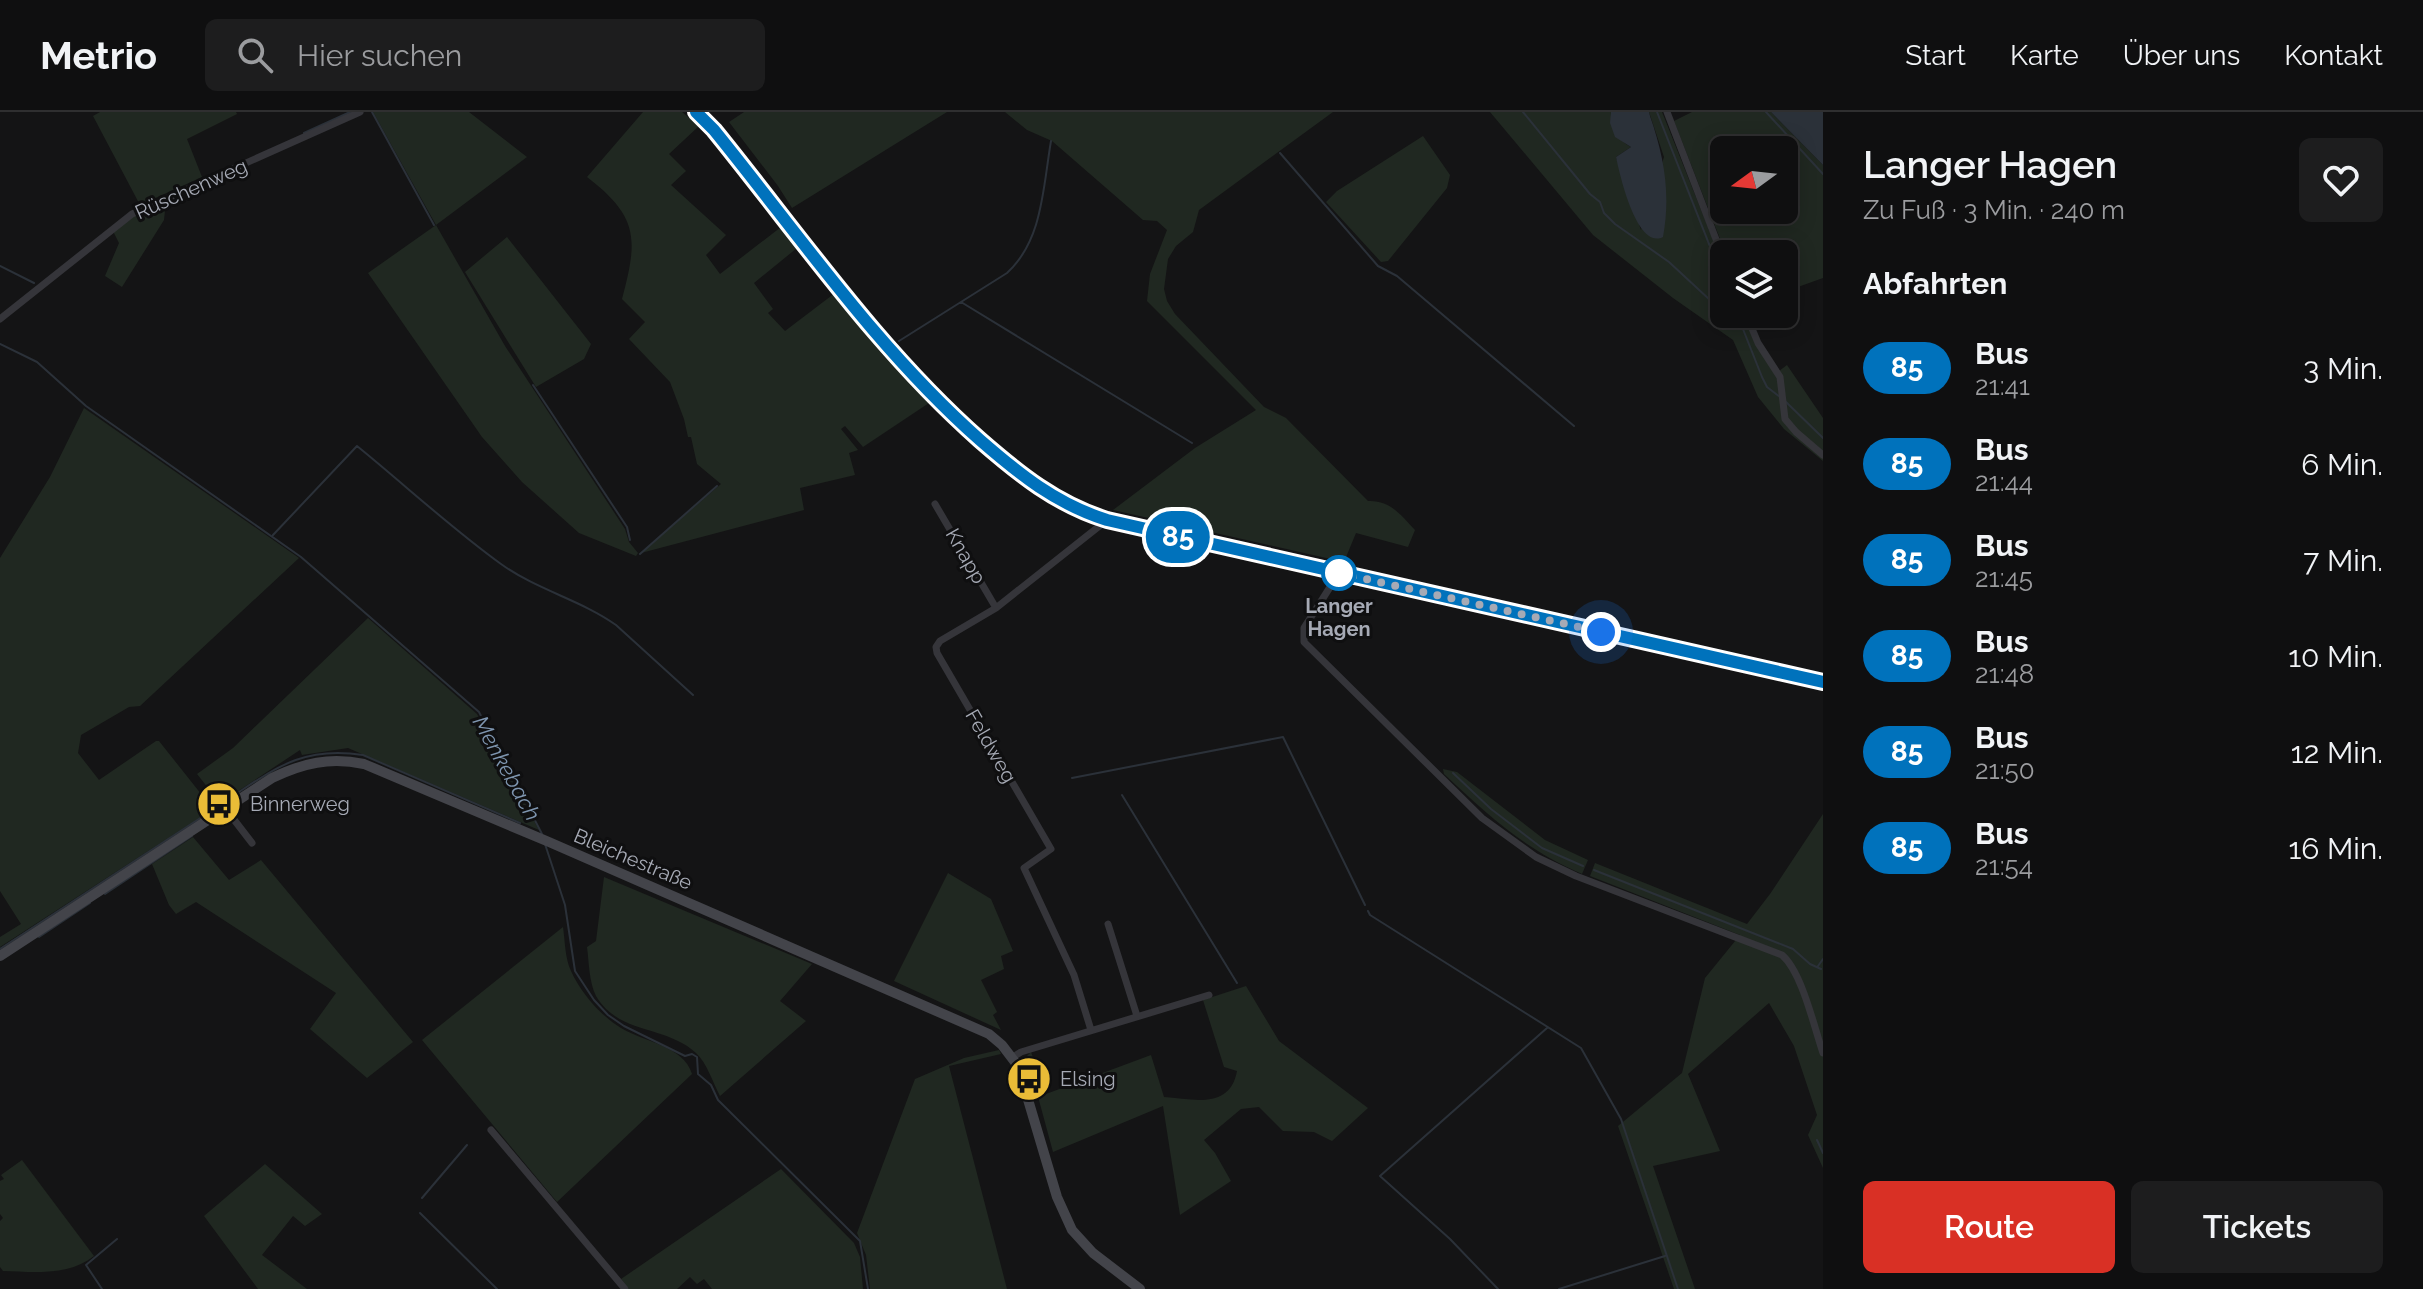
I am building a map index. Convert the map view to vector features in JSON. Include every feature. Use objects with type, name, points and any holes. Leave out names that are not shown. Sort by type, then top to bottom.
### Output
[{"type":"street","name":"Rüschenweg","points":[[0,319],[132,214],[360,112]]},
{"type":"street","points":[[696,112],[714,130],[862,318],[920,384],[1021,476],[1053,499],[1107,520],[1823,682]]},
{"type":"street","points":[[1667,112],[1716,240]]},
{"type":"street","points":[[1752,328],[1778,372],[1783,388],[1782,409],[1790,426],[1823,455]]},
{"type":"street","name":"Knapp","points":[[935,504],[996,608]]},
{"type":"street","name":"Feldweg","points":[[1091,1030],[1074,975],[1024,868],[1051,849],[936,647],[940,641],[996,608],[1107,520]]},
{"type":"street","points":[[1339,573],[1304,628],[1304,642],[1482,818],[1536,857],[1576,876],[1782,955],[1795,974],[1823,1053]]},
{"type":"street","name":"Bleichestraße","points":[[0,956],[225,808],[289,770],[316,762],[364,764],[974,1026],[1002,1045],[1013,1057],[1024,1081],[1057,1197],[1072,1230],[1093,1253],[1140,1289]]},
{"type":"street","points":[[225,808],[252,843]]},
{"type":"street","points":[[1108,924],[1137,1016]]},
{"type":"street","points":[[1013,1057],[1209,995]]},
{"type":"street","points":[[491,1130],[625,1289]]},
{"type":"shaded area","points":[[100,112],[237,114],[187,139],[202,177],[140,205],[93,116]]},
{"type":"shaded area","points":[[373,112],[469,112],[527,157],[436,225]]},
{"type":"shaded area","points":[[643,112],[682,112],[699,126],[669,154],[686,171],[671,185],[726,235],[706,255],[720,274],[781,227],[797,248],[754,283],[773,309],[768,313],[785,331],[835,293],[881,353],[929,403],[863,447],[845,426],[841,429],[858,450],[849,453],[855,475],[800,488],[804,510],[641,553],[721,484],[697,464],[691,437],[688,437],[670,382],[629,339],[645,322],[622,299],[631,260],[630,230],[617,204],[587,177]]},
{"type":"shaded area","points":[[744,112],[947,112],[792,208],[729,122]]},
{"type":"shaded area","points":[[1005,112],[1333,112],[1199,210],[1193,232],[1176,246],[1168,259],[1164,289],[1175,314],[1264,407],[1286,418],[1368,501],[1383,503],[1405,519],[1415,530],[1408,547],[1356,533],[1344,562],[1113,510],[1195,448],[1256,410],[1147,301],[1150,274],[1167,230],[1157,221],[1143,220],[1052,141],[1027,130]]},
{"type":"shaded area","points":[[1490,112],[1611,112],[1615,132],[1631,147],[1616,157],[1641,230],[1664,157],[1649,112],[1662,112],[1713,240],[1710,240],[1710,324],[1593,235]]},
{"type":"shaded area","points":[[1611,112],[1649,112],[1665,175],[1663,237],[1654,238],[1645,233],[1631,209],[1616,157],[1631,147],[1615,137],[1610,123]]},
{"type":"shaded area","points":[[1692,112],[1771,112],[1795,136],[1710,136],[1710,213],[1674,121]]},
{"type":"shaded area","points":[[1771,112],[1823,112],[1823,165],[1798,136]]},
{"type":"shaded area","points":[[1423,136],[1450,175],[1447,188],[1388,261],[1381,262],[1326,202],[1337,191]]},
{"type":"shaded area","points":[[1798,140],[1823,165],[1823,278],[1798,287],[1798,240],[1721,240],[1714,224],[1798,224]]},
{"type":"shaded area","points":[[166,201],[164,220],[122,287],[105,276],[119,243],[113,231],[134,215]]},
{"type":"shaded area","points":[[436,225],[505,346],[625,529],[629,542],[638,553],[636,556],[579,533],[522,482],[482,437],[368,273]]},
{"type":"shaded area","points":[[507,237],[591,344],[584,359],[536,387],[465,272]]},
{"type":"shaded area","points":[[1716,328],[1750,328],[1775,374],[1787,365],[1823,418],[1823,461],[1784,429],[1758,397],[1733,340]]},
{"type":"shaded area","points":[[84,408],[299,558],[140,706],[129,707],[81,735],[78,753],[99,780],[159,741],[213,809],[0,947],[0,937],[21,924],[0,891],[0,558],[50,477]]},
{"type":"shaded area","points":[[368,618],[477,714],[539,830],[348,748],[302,755],[300,750],[220,803],[197,774],[233,748]]},
{"type":"shaded area","points":[[1443,769],[1457,772],[1545,840],[1588,860],[1582,874],[1508,830],[1444,774]]},
{"type":"shaded area","points":[[1823,814],[1823,1168],[1808,1135],[1817,1115],[1794,1046],[1769,1003],[1688,1074],[1720,1151],[1653,1166],[1695,1289],[1674,1289],[1618,1126],[1682,1073],[1705,978],[1740,935],[1590,876],[1595,863],[1747,924]]},
{"type":"shaded area","points":[[193,837],[229,880],[261,860],[413,1042],[367,1078],[310,1029],[336,993],[196,902],[176,914],[169,905],[152,864]]},
{"type":"shaded area","points":[[948,873],[991,899],[1013,951],[1001,956],[1004,969],[981,980],[997,1012],[993,1015],[1001,1030],[894,981]]},
{"type":"shaded area","points":[[604,877],[812,964],[780,1001],[806,1021],[720,1096],[696,1053],[671,1038],[617,1017],[596,996],[587,947],[596,941]]},
{"type":"shaded area","points":[[563,927],[569,966],[592,1003],[621,1028],[681,1057],[692,1074],[557,1202],[422,1040]]},
{"type":"shaded area","points":[[1246,986],[1279,1041],[1368,1108],[1332,1141],[1314,1132],[1283,1131],[1259,1107],[1241,1109],[1204,1140],[1231,1181],[1180,1215],[1163,1106],[1053,1152],[1027,1056],[1031,1052],[1046,1094],[1151,1055],[1164,1097],[1198,1100],[1218,1097],[1227,1092],[1237,1071],[1224,1067],[1203,1000]]},
{"type":"shaded area","points":[[999,1050],[1001,1054],[949,1066],[1007,1289],[870,1289],[866,1255],[857,1233],[915,1079],[964,1058]]},
{"type":"shaded area","points":[[22,1160],[94,1256],[63,1270],[3,1271],[0,1267],[0,1221],[3,1218],[0,1214],[0,1181],[4,1179],[1,1175]]},
{"type":"shaded area","points":[[265,1164],[322,1214],[305,1226],[293,1216],[262,1255],[307,1289],[258,1289],[204,1216]]},
{"type":"shaded area","points":[[781,1169],[854,1243],[860,1257],[863,1289],[712,1289],[704,1279],[697,1284],[690,1277],[677,1289],[629,1289],[621,1279]]},
{"type":"waterway","points":[[304,133],[350,112]]},
{"type":"waterway","points":[[372,112],[434,225]]},
{"type":"waterway","points":[[1523,112],[1600,202],[1604,213],[1669,262],[1710,300]]},
{"type":"waterway","points":[[1657,112],[1710,246]]},
{"type":"waterway","points":[[1766,112],[1823,174]]},
{"type":"waterway","points":[[899,341],[1007,273],[1019,260],[1040,212],[1051,141]]},
{"type":"waterway","points":[[1280,153],[1378,266],[1397,276],[1574,426]]},
{"type":"waterway","points":[[0,266],[34,283]]},
{"type":"waterway","points":[[961,302],[1192,443]]},
{"type":"waterway","points":[[1743,328],[1767,387],[1780,397]]},
{"type":"waterway","name":"Menkebach","points":[[0,344],[37,362],[86,406],[301,557],[479,712],[542,834]]},
{"type":"waterway","points":[[533,385],[627,527],[630,540]]},
{"type":"waterway","points":[[1785,401],[1823,438]]},
{"type":"waterway","points":[[273,535],[357,446],[501,564],[616,625],[693,695]]},
{"type":"waterway","points":[[640,554],[717,486]]},
{"type":"waterway","points":[[1072,778],[1283,737],[1365,905]]},
{"type":"waterway","points":[[222,803],[288,763],[304,757],[341,753],[363,755],[520,823]]},
{"type":"waterway","points":[[1453,773],[1491,809],[1542,848],[1583,866]]},
{"type":"waterway","points":[[1122,795],[1237,983]]},
{"type":"waterway","points":[[0,949],[214,809]]},
{"type":"waterway","points":[[105,894],[192,836]]},
{"type":"waterway","name":"Menkebach","points":[[545,844],[565,905],[575,971],[594,1000],[624,1026],[685,1056],[692,1054],[697,1057],[698,1074],[711,1085],[718,1100],[860,1241],[868,1289]]},
{"type":"waterway","points":[[1594,870],[1793,949],[1821,969]]},
{"type":"waterway","points":[[39,937],[90,903]]},
{"type":"waterway","points":[[1368,911],[1581,1048],[1621,1119],[1678,1289]]},
{"type":"waterway","points":[[1818,966],[1823,959]]},
{"type":"waterway","points":[[1498,1289],[1450,1239],[1380,1176],[1547,1028]]},
{"type":"waterway","points":[[1817,1140],[1823,1153]]},
{"type":"waterway","points":[[422,1198],[467,1145]]},
{"type":"waterway","points":[[420,1213],[497,1289]]},
{"type":"waterway","points":[[102,1289],[86,1265],[117,1239]]},
{"type":"waterway","points":[[1559,1289],[1665,1256]]},
{"type":"bus line","name":"85","points":[[696,112],[766,194],[862,318],[920,384],[1021,476],[1053,499],[1107,520],[1823,682]]},
{"type":"place","name":"Langer Hagen","points":[[1339,573]]},
{"type":"place","name":"Binnerweg","points":[[219,804]]},
{"type":"place","name":"Elsing","points":[[1029,1079]]},
{"type":"route","points":[[1339,573],[1601,632]]}]
